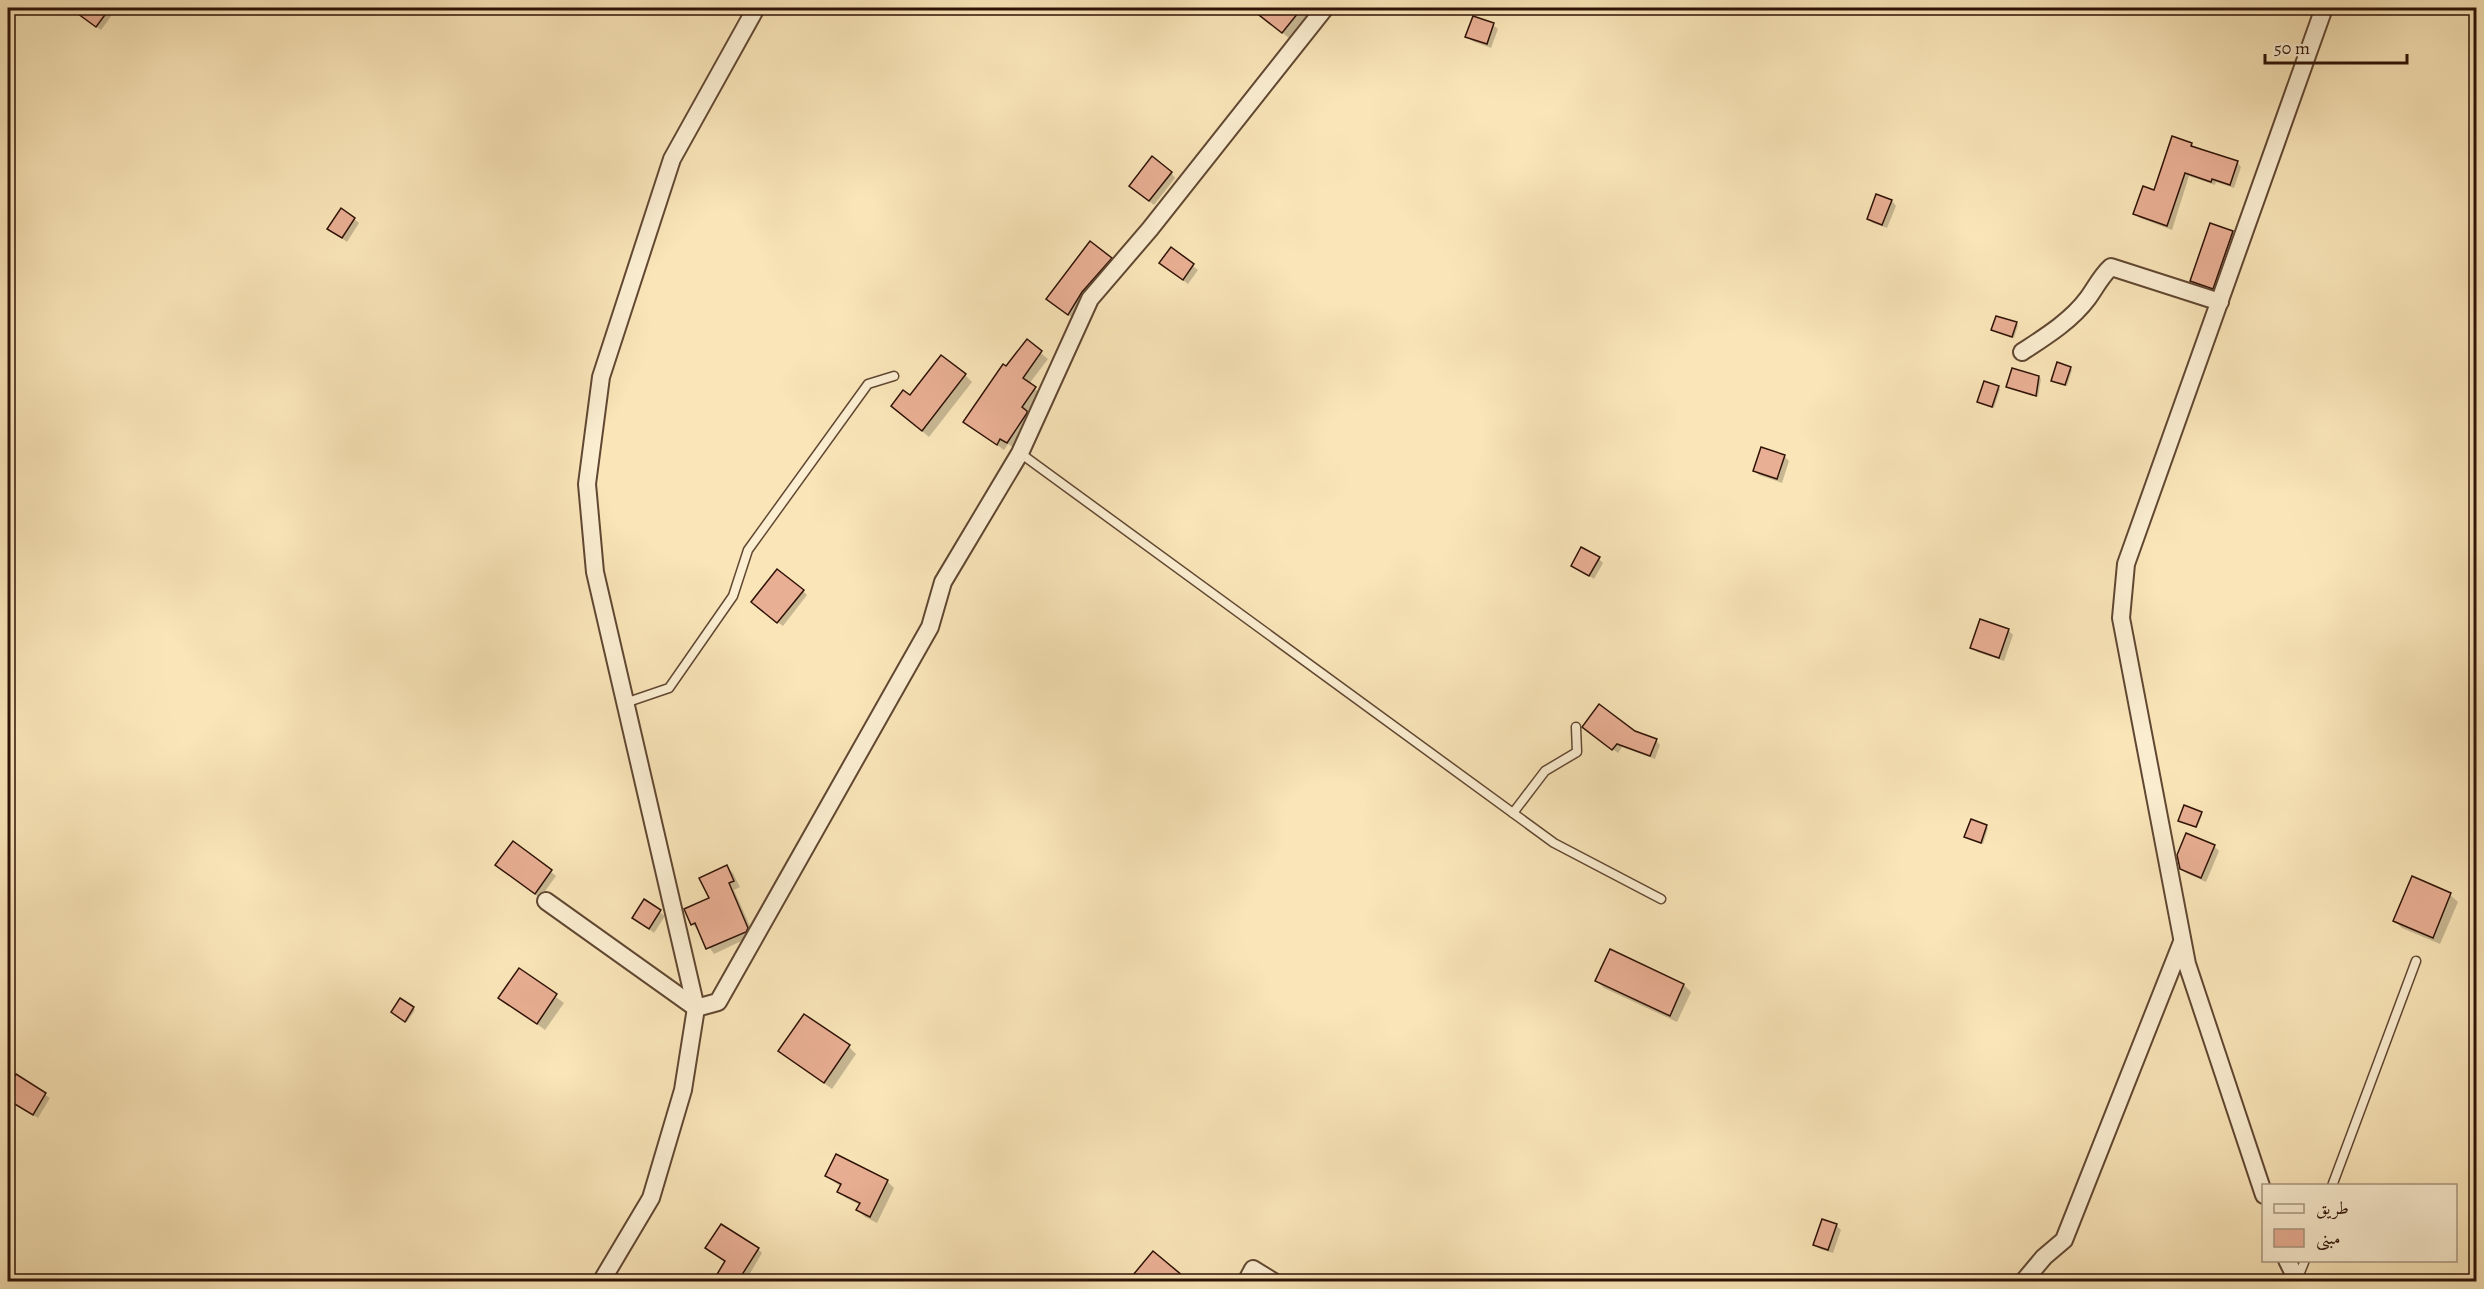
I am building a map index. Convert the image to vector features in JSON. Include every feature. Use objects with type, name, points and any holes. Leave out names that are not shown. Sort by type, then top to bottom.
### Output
[{"type":"street","points":[[601,1281],[651,1198],[683,1090],[696,1008],[595,572],[587,484],[601,377],[672,159],[756,8]]},
{"type":"street","points":[[696,1008],[718,1002],[930,627],[944,582],[1020,453],[1090,299],[1150,229],[1324,8]]},
{"type":"street","points":[[2262,1189],[2187,964],[2121,618],[2126,564],[2324,8]]},
{"type":"street","points":[[2022,352],[2055,331],[2088,299],[2102,276],[2111,267],[2220,302]]},
{"type":"street","points":[[546,901],[696,1008]]},
{"type":"street","points":[[2023,1281],[2064,1240],[2182,941]]},
{"type":"street","points":[[2288,1262],[2297,1281]]},
{"type":"street","points":[[1246,1281],[1253,1269],[1274,1281]]},
{"type":"lane","points":[[625,703],[669,688],[733,596],[748,550],[868,384],[894,376]]},
{"type":"lane","points":[[1020,453],[1554,843],[1661,899]]},
{"type":"lane","points":[[1513,813],[1545,771],[1577,752],[1576,727]]},
{"type":"lane","points":[[2332,1184],[2416,961]]},
{"type":"lane","points":[[2297,1281],[2304,1262]]},
{"type":"building","points":[[70,8],[110,8],[96,27]]},
{"type":"building","points":[[1250,8],[1302,8],[1282,33]]},
{"type":"building","points":[[1473,16],[1494,23],[1487,44],[1465,37]]},
{"type":"building","points":[[2172,136],[2192,143],[2191,146],[2238,161],[2230,185],[2212,179],[2211,182],[2185,173],[2167,226],[2133,214],[2143,186],[2154,190]]},
{"type":"building","points":[[1152,156],[1172,172],[1149,201],[1129,186]]},
{"type":"building","points":[[1876,194],[1892,200],[1882,225],[1867,219]]},
{"type":"building","points":[[341,208],[355,218],[342,238],[327,229]]},
{"type":"building","points":[[2210,223],[2233,231],[2213,289],[2190,281]]},
{"type":"building","points":[[1090,241],[1112,258],[1082,292],[1068,315],[1046,299]]},
{"type":"building","points":[[1171,247],[1194,264],[1183,280],[1159,263]]},
{"type":"building","points":[[1996,316],[2017,322],[2012,337],[1991,330]]},
{"type":"building","points":[[1027,339],[1042,351],[1023,378],[1036,387],[1022,407],[1027,413],[1007,443],[1000,439],[997,445],[963,422],[1003,364],[1006,366]]},
{"type":"building","points":[[941,355],[966,374],[922,431],[891,406],[903,390],[910,395]]},
{"type":"building","points":[[2057,362],[2071,367],[2065,385],[2051,381]]},
{"type":"building","points":[[2012,368],[2039,376],[2036,396],[2006,387]]},
{"type":"building","points":[[1984,381],[1999,386],[1992,407],[1977,402]]},
{"type":"building","points":[[1761,447],[1785,455],[1777,479],[1753,471]]},
{"type":"building","points":[[1581,547],[1600,557],[1589,576],[1571,566]]},
{"type":"building","points":[[777,569],[804,590],[777,623],[751,602]]},
{"type":"building","points":[[1980,619],[2009,629],[1999,658],[1970,648]]},
{"type":"building","points":[[1599,704],[1635,731],[1657,739],[1650,756],[1617,744],[1612,750],[1582,727]]},
{"type":"building","points":[[2184,805],[2202,812],[2196,827],[2178,821]]},
{"type":"building","points":[[1971,819],[1987,825],[1981,843],[1964,837]]},
{"type":"building","points":[[2186,833],[2215,845],[2201,878],[2180,869],[2177,855]]},
{"type":"building","points":[[513,841],[552,870],[535,894],[495,865]]},
{"type":"building","points":[[727,865],[734,881],[729,883],[748,928],[746,932],[706,949],[695,923],[691,925],[684,909],[709,898],[699,878]]},
{"type":"building","points":[[2412,876],[2451,893],[2433,938],[2393,921]]},
{"type":"building","points":[[644,899],[661,910],[649,929],[632,918]]},
{"type":"building","points":[[1610,949],[1684,984],[1670,1016],[1595,981]]},
{"type":"building","points":[[519,968],[557,994],[537,1024],[498,998]]},
{"type":"building","points":[[400,998],[414,1007],[405,1022],[391,1012]]},
{"type":"building","points":[[804,1014],[850,1045],[824,1083],[778,1051]]},
{"type":"building","points":[[16,1074],[46,1093],[33,1115],[8,1100],[8,1089]]},
{"type":"building","points":[[836,1154],[888,1180],[870,1217],[856,1210],[860,1203],[837,1192],[841,1184],[825,1176]]},
{"type":"building","points":[[1822,1219],[1837,1224],[1828,1250],[1813,1245]]},
{"type":"building","points":[[721,1224],[759,1248],[738,1281],[713,1281],[725,1261],[705,1248]]},
{"type":"building","points":[[1153,1251],[1189,1281],[1128,1281]]}]
